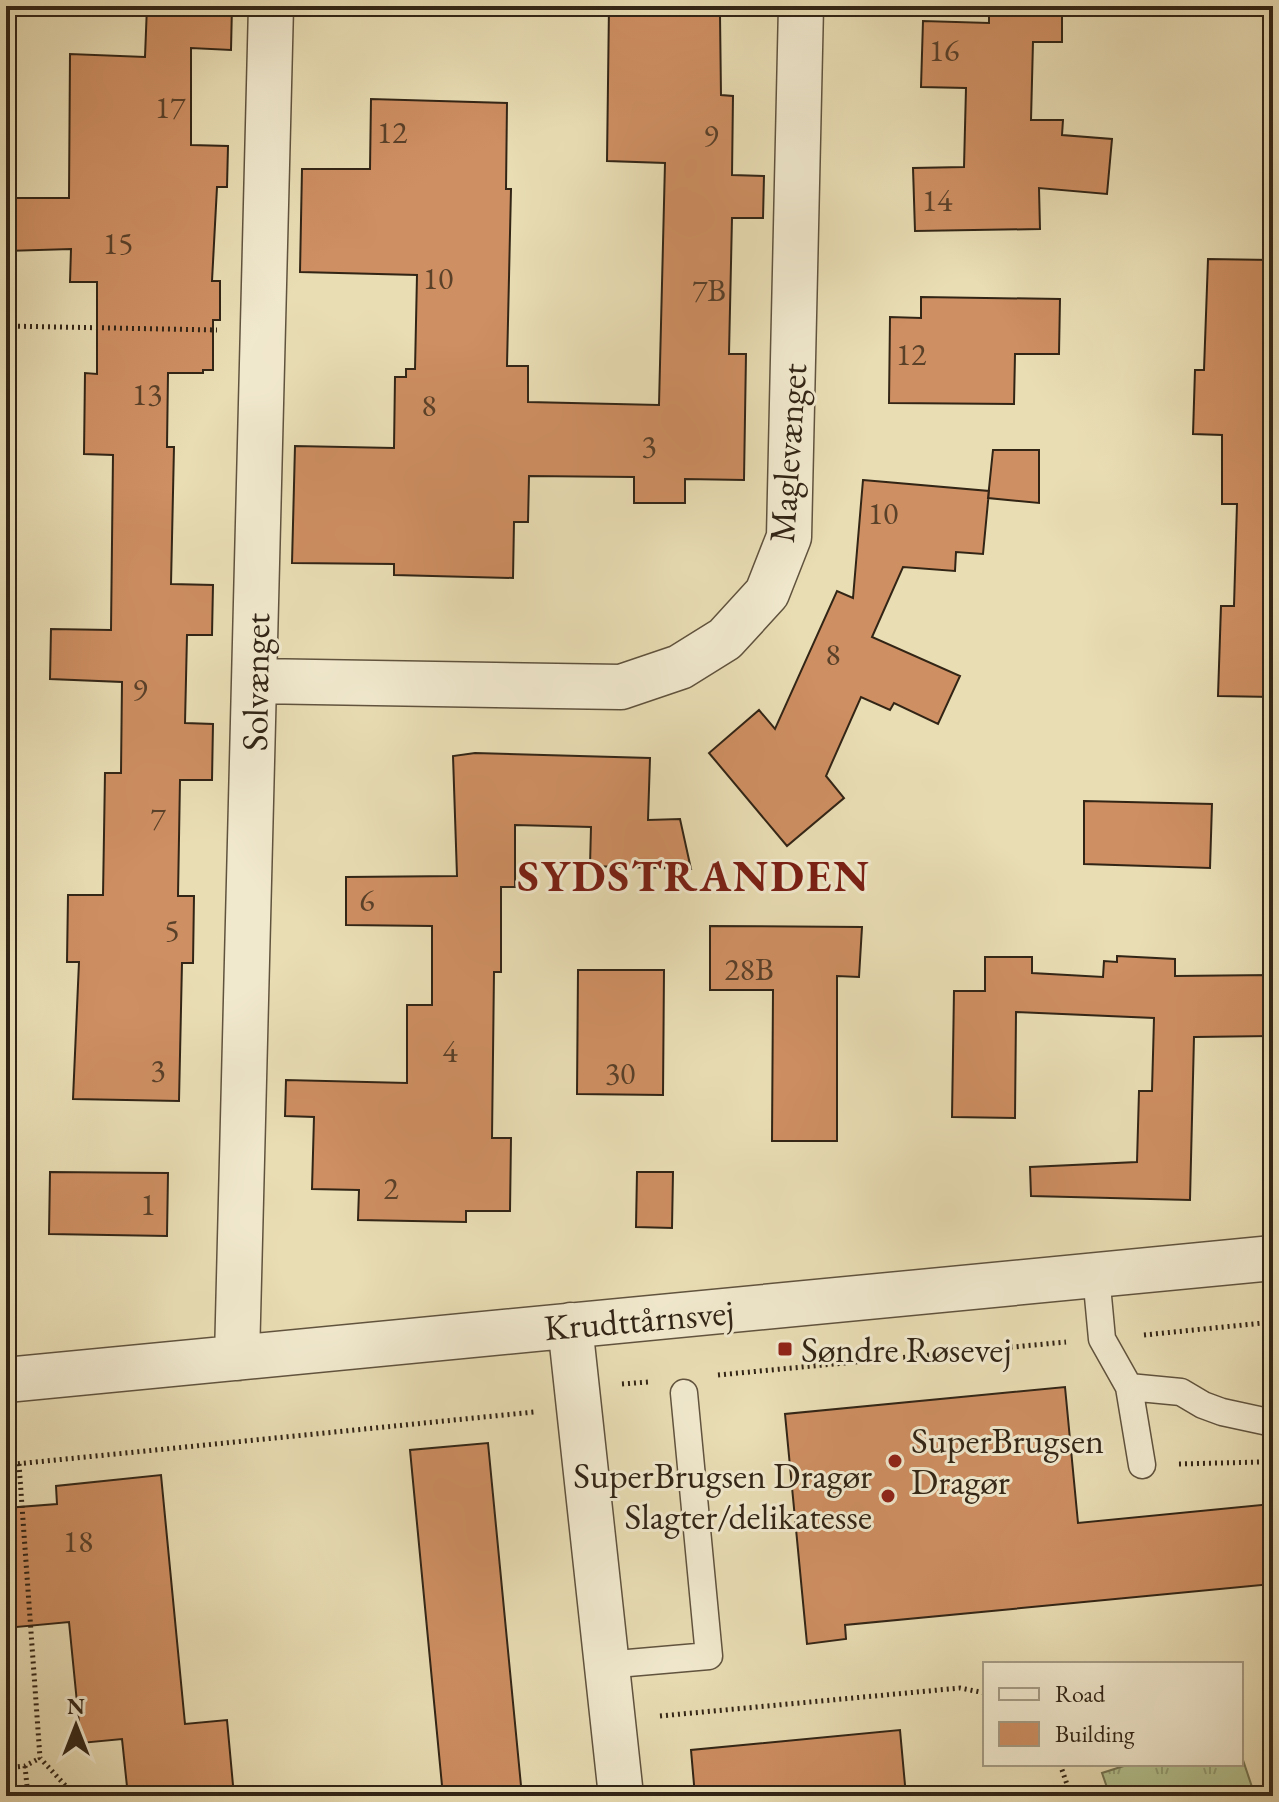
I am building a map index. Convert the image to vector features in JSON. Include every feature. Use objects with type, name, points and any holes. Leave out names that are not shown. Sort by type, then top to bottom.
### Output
[{"type":"street","name":"Solvænget","points":[[237,1358],[271,6]]},
{"type":"street","name":"Maglevænget","points":[[255,681],[621,687],[680,667],[725,639],[767,593],[789,537],[801,6]]},
{"type":"street","name":"Krudttårnsvej","points":[[6,1380],[1273,1258]]},
{"type":"street","points":[[570,1325],[621,1796]]},
{"type":"lane","points":[[1096,1275],[1102,1339],[1129,1387],[1142,1465]]},
{"type":"lane","points":[[1129,1387],[1181,1392],[1222,1412],[1273,1423]]},
{"type":"lane","points":[[605,1665],[709,1656],[684,1393]]},
{"type":"path","points":[[6,326],[263,331]]},
{"type":"path","points":[[711,1376],[1273,1322]]},
{"type":"path","points":[[6,1465],[580,1407],[618,1385],[649,1382]]},
{"type":"path","points":[[1142,1465],[1246,1461],[1273,1463]]},
{"type":"path","points":[[19,1464],[40,1758],[75,1796]]},
{"type":"path","points":[[611,1720],[960,1688],[983,1693]]},
{"type":"path","points":[[6,1768],[25,1766],[40,1758]]},
{"type":"path","points":[[25,1766],[28,1796]]},
{"type":"path","points":[[1061,1766],[1071,1796]]},
{"type":"green space","points":[[1243,1760],[1255,1796],[1110,1796],[1102,1773],[1124,1766],[1243,1766]]},
{"type":"building","points":[[147,6],[232,6],[231,50],[191,48],[191,145],[228,146],[227,187],[217,187],[212,281],[220,281],[220,320],[213,320],[213,370],[168,373],[167,447],[174,447],[171,584],[213,585],[212,635],[187,635],[185,723],[213,724],[212,780],[180,780],[178,896],[194,896],[193,963],[182,963],[179,1101],[73,1099],[79,962],[67,962],[68,895],[103,895],[105,773],[121,773],[122,682],[50,679],[51,629],[111,630],[113,455],[84,454],[85,373],[97,374],[97,282],[70,282],[71,249],[6,251],[6,198],[69,198],[70,54],[145,57]]},
{"type":"building","points":[[609,6],[678,6],[678,16],[720,15],[721,95],[733,96],[732,175],[764,176],[763,218],[732,218],[729,354],[746,354],[744,480],[685,479],[685,503],[634,503],[634,477],[529,476],[528,522],[514,522],[513,578],[394,575],[394,564],[292,563],[295,446],[394,448],[395,377],[406,377],[406,369],[415,369],[417,275],[300,272],[302,169],[370,169],[371,99],[507,103],[506,189],[511,189],[507,366],[528,366],[528,402],[659,405],[665,163],[607,161]]},
{"type":"building","points":[[989,6],[1062,6],[1062,42],[1033,42],[1031,120],[1063,120],[1062,135],[1112,139],[1107,194],[1039,188],[1040,229],[915,231],[913,168],[964,167],[966,88],[921,87],[923,21],[989,23]]},
{"type":"building","points":[[1208,259],[1273,260],[1273,697],[1218,696],[1221,606],[1234,606],[1237,504],[1222,504],[1222,435],[1193,434],[1195,370],[1204,370]]},
{"type":"building","points":[[921,297],[1060,299],[1059,354],[1015,354],[1014,404],[889,403],[890,317],[921,318]]},
{"type":"building","points":[[993,450],[1039,450],[1039,503],[988,498]]},
{"type":"building","points":[[863,480],[989,491],[983,554],[956,552],[955,571],[903,567],[872,637],[960,676],[938,724],[894,703],[890,710],[861,697],[826,776],[844,798],[787,846],[709,753],[759,710],[775,729],[837,591],[853,598]]},
{"type":"building","points":[[475,753],[650,758],[648,820],[680,819],[691,869],[590,866],[591,827],[515,825],[515,887],[501,887],[501,972],[494,972],[492,1138],[511,1138],[510,1211],[466,1211],[466,1222],[358,1220],[359,1190],[312,1189],[314,1117],[285,1116],[286,1080],[407,1083],[407,1005],[432,1005],[432,926],[346,925],[346,877],[457,876],[453,756]]},
{"type":"building","points":[[1084,801],[1212,804],[1210,868],[1084,864]]},
{"type":"building","points":[[710,926],[862,927],[859,977],[837,976],[837,1141],[772,1141],[773,990],[710,990]]},
{"type":"building","points":[[1117,956],[1175,959],[1175,976],[1270,975],[1270,982],[1273,982],[1273,1036],[1194,1037],[1190,1200],[1031,1196],[1030,1167],[1137,1162],[1139,1091],[1152,1091],[1154,1018],[1016,1012],[1015,1118],[952,1117],[954,991],[985,991],[985,957],[1032,957],[1032,973],[1103,977],[1104,961],[1117,962]]},
{"type":"building","points":[[578,970],[664,970],[663,1095],[577,1094]]},
{"type":"building","points":[[50,1172],[168,1173],[167,1236],[49,1234]]},
{"type":"building","points":[[637,1172],[673,1172],[672,1228],[636,1227]]},
{"type":"building","points":[[1065,1387],[1078,1523],[1273,1504],[1273,1584],[845,1625],[846,1639],[807,1644],[785,1414]]},
{"type":"building","points":[[488,1443],[522,1796],[443,1796],[410,1450]]},
{"type":"building","points":[[161,1475],[185,1724],[227,1720],[234,1796],[128,1796],[122,1739],[81,1743],[69,1622],[6,1628],[6,1508],[57,1504],[56,1486]]},
{"type":"building","points":[[900,1730],[906,1796],[695,1796],[691,1750]]},
{"type":"place","name":"Søndre Røsevej","points":[[785,1349]]},
{"type":"place","name":"SuperBrugsen Dragør","points":[[895,1461]]},
{"type":"place","name":"SuperBrugsen Dragør Slagter/delikatesse","points":[[888,1496]]},
{"type":"district","name":"SYDSTRANDEN","points":[[694,876]]}]
